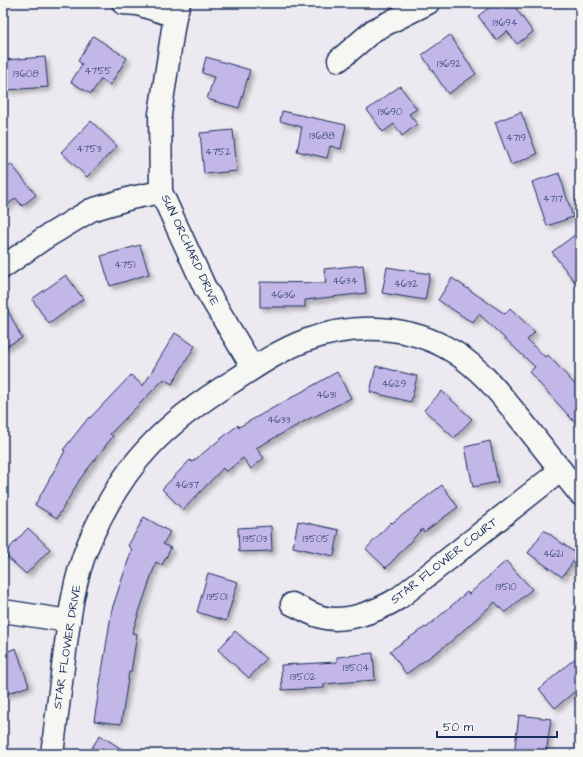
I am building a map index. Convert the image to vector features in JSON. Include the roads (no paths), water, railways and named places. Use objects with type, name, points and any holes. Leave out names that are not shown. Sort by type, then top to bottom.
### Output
[{"type":"street","points":[[123,3],[177,10]]},
{"type":"street","points":[[339,60],[374,30],[428,3]]},
{"type":"street","name":"SUN ORCHARD DRIVE","points":[[177,10],[160,114],[161,192],[205,288],[253,368]]},
{"type":"street","points":[[3,267],[43,239],[91,210],[131,198],[161,192]]},
{"type":"street","name":"STAR FLOWER DRIVE","points":[[52,754],[68,621],[73,595],[88,544],[104,511],[127,474],[148,447],[173,424],[199,403],[253,368],[293,346],[322,335],[361,329],[400,331],[420,336],[438,344],[453,352],[483,374],[580,494]]},
{"type":"street","name":"STAR FLOWER COURT","points":[[292,604],[319,616],[330,618],[365,614],[387,605],[399,598],[561,470]]},
{"type":"street","points":[[3,611],[68,621]]}]
